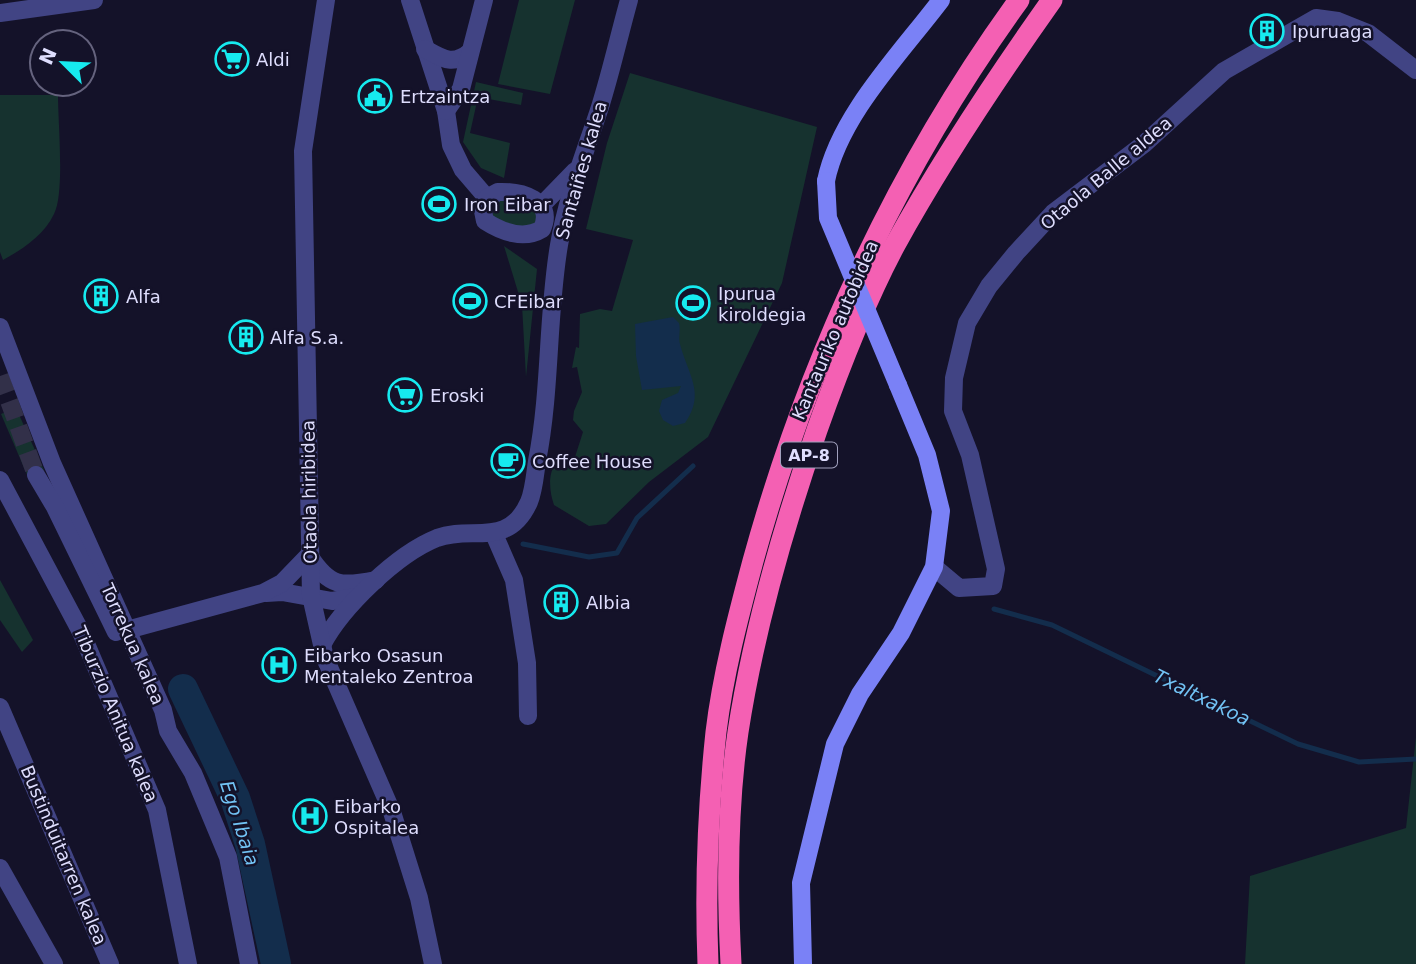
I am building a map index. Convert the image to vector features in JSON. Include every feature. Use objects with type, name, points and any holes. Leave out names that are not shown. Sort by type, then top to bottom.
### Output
[{"type":"highway","name":"Kantauriko autobidea","points":[[708,964],[706,914],[717,731],[738,617],[769,501],[829,339],[876,239],[937,125],[1019,0]]},
{"type":"highway","name":"Kantauriko autobidea","points":[[731,964],[728,913],[738,733],[760,620],[790,509],[832,388],[894,247],[960,136],[1052,0]]},
{"type":"main road","points":[[803,964],[801,883],[835,744],[860,694],[901,633],[933,567],[941,511],[927,455],[828,218],[826,181],[831,159],[844,131],[941,0]]},
{"type":"street","points":[[12,9],[94,0]]},
{"type":"street","points":[[410,0],[446,111],[451,145],[463,170],[487,198]]},
{"type":"street","points":[[446,111],[461,89],[484,0]]},
{"type":"street","name":"Santaiñes kalea","points":[[494,534],[515,522],[529,502],[542,434],[559,247],[578,169],[600,106],[629,0]]},
{"type":"street","name":"Otaola hiribidea","points":[[323,4],[303,152],[312,599],[322,645],[392,812],[419,898],[433,964]]},
{"type":"street","name":"Otaola Balle aldea","points":[[933,567],[959,588],[993,586],[996,569],[970,455],[953,411],[954,378],[967,323],[989,286],[1053,213],[1144,144],[1224,71],[1315,18],[1338,21],[1367,33],[1416,70]]},
{"type":"street","points":[[425,49],[448,61],[461,59],[470,52]]},
{"type":"street","points":[[542,205],[578,169]]},
{"type":"street","points":[[511,192],[528,196],[542,205],[546,214],[543,226],[534,234],[526,235],[494,227],[485,221],[482,214],[487,198],[511,192]]},
{"type":"street","points":[[543,226],[552,233],[559,247]]},
{"type":"street","name":"Torrekua kalea","points":[[0,327],[52,463],[163,710],[168,731],[193,773],[228,857],[249,964]]},
{"type":"street","points":[[36,475],[168,731]]},
{"type":"street","name":"Tiburzio Anitua kalea","points":[[0,480],[81,632],[157,810],[188,964]]},
{"type":"street","points":[[322,645],[334,623],[357,597],[395,564],[439,537],[494,534],[514,579],[527,663],[528,716]]},
{"type":"street","points":[[263,593],[282,583],[310,556],[321,573],[337,583],[379,580]]},
{"type":"street","points":[[127,630],[263,593],[282,592],[332,601],[357,597]]},
{"type":"street","name":"Bustinduitarren kalea","points":[[0,707],[110,964]]},
{"type":"street","points":[[0,868],[54,964]]},
{"type":"green space","points":[[519,0],[575,0],[550,94],[498,84]]},
{"type":"green space","name":"Ipurua kiroldegia","points":[[630,73],[817,127],[782,283],[708,437],[649,482],[606,524],[589,526],[554,505],[550,480],[554,466],[559,461],[575,457],[583,432],[573,420],[582,392],[577,367],[572,368],[576,347],[579,348],[580,314],[600,309],[612,311],[633,240],[586,229],[607,143]]},
{"type":"green space","points":[[476,82],[523,93],[521,105],[478,97],[470,133],[510,143],[504,178],[481,168],[463,142]]},
{"type":"green space","points":[[0,95],[58,98],[59,190],[54,214],[45,229],[18,251],[3,260],[0,252]]},
{"type":"green space","points":[[502,200],[526,203],[537,213],[536,224],[518,228],[493,217],[493,206]]},
{"type":"green space","points":[[504,246],[537,269],[526,377],[522,305]]},
{"type":"green space","points":[[16,408],[44,470],[28,477],[1,414]]},
{"type":"green space","points":[[0,580],[33,640],[22,652],[0,620]]},
{"type":"green space","points":[[1416,737],[1416,964],[1245,964],[1250,876],[1406,828]]},
{"type":"water","points":[[673,317],[679,323],[680,344],[695,393],[691,412],[685,423],[673,426],[663,420],[659,411],[662,400],[678,393],[681,386],[642,390],[636,356],[635,324]]},
{"type":"waterway","name":"Txaltxakoa","points":[[523,544],[589,557],[617,553],[637,518],[693,466]]},
{"type":"waterway","name":"Txaltxakoa","points":[[994,609],[1052,625],[1298,744],[1359,762],[1416,759]]},
{"type":"waterway","name":"Ego Ibaia","points":[[183,689],[235,798],[250,844],[276,964]]},
{"type":"tunnel","points":[[0,376],[36,475]]},
{"type":"place","name":"Ipuruaga","points":[[1267,31]]},
{"type":"place","name":"Aldi","points":[[232,59]]},
{"type":"place","name":"Ertzaintza","points":[[375,96]]},
{"type":"place","name":"Iron Eibar","points":[[439,204]]},
{"type":"place","name":"Alfa","points":[[101,296]]},
{"type":"place","name":"CFEibar","points":[[470,301]]},
{"type":"place","name":"Ipurua kiroldegia","points":[[693,303]]},
{"type":"place","name":"Alfa S.a.","points":[[246,337]]},
{"type":"place","name":"Eroski","points":[[405,395]]},
{"type":"place","name":"Coffee House","points":[[508,461]]},
{"type":"place","name":"Albia","points":[[561,602]]},
{"type":"place","name":"Eibarko Osasun Mentaleko Zentroa","points":[[279,665]]},
{"type":"place","name":"Eibarko Ospitalea","points":[[310,816]]}]
